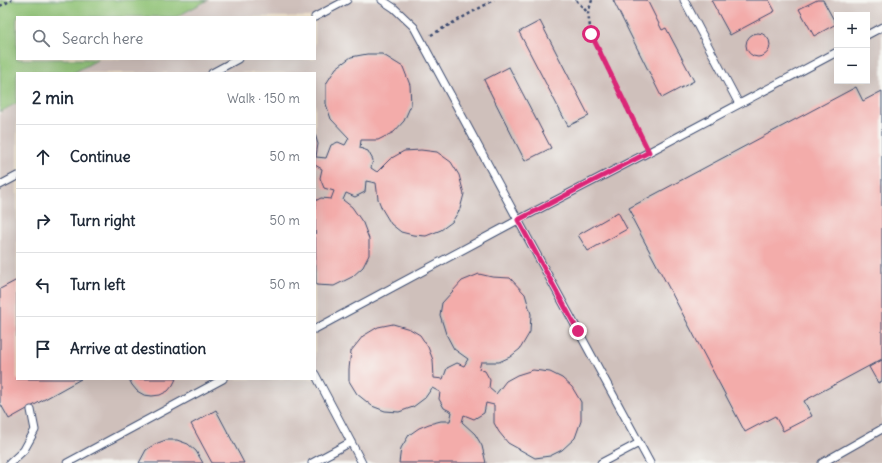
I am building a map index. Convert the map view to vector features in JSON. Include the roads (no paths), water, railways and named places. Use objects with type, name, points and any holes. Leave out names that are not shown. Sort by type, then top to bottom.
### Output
[{"type":"lane","points":[[316,16],[347,0]]},
{"type":"lane","points":[[382,0],[406,18],[414,27],[650,463]]},
{"type":"lane","points":[[684,0],[740,104]]},
{"type":"lane","points":[[870,34],[882,27]]},
{"type":"lane","points":[[316,328],[834,54]]},
{"type":"lane","points":[[214,72],[236,60]]},
{"type":"lane","points":[[0,185],[16,177]]},
{"type":"lane","points":[[316,376],[362,463]]},
{"type":"lane","points":[[67,463],[221,380]]},
{"type":"lane","points":[[10,463],[24,450],[35,430],[31,410]]},
{"type":"lane","points":[[822,463],[882,429]]},
{"type":"lane","points":[[312,463],[351,442]]},
{"type":"lane","points":[[601,463],[639,443]]}]
